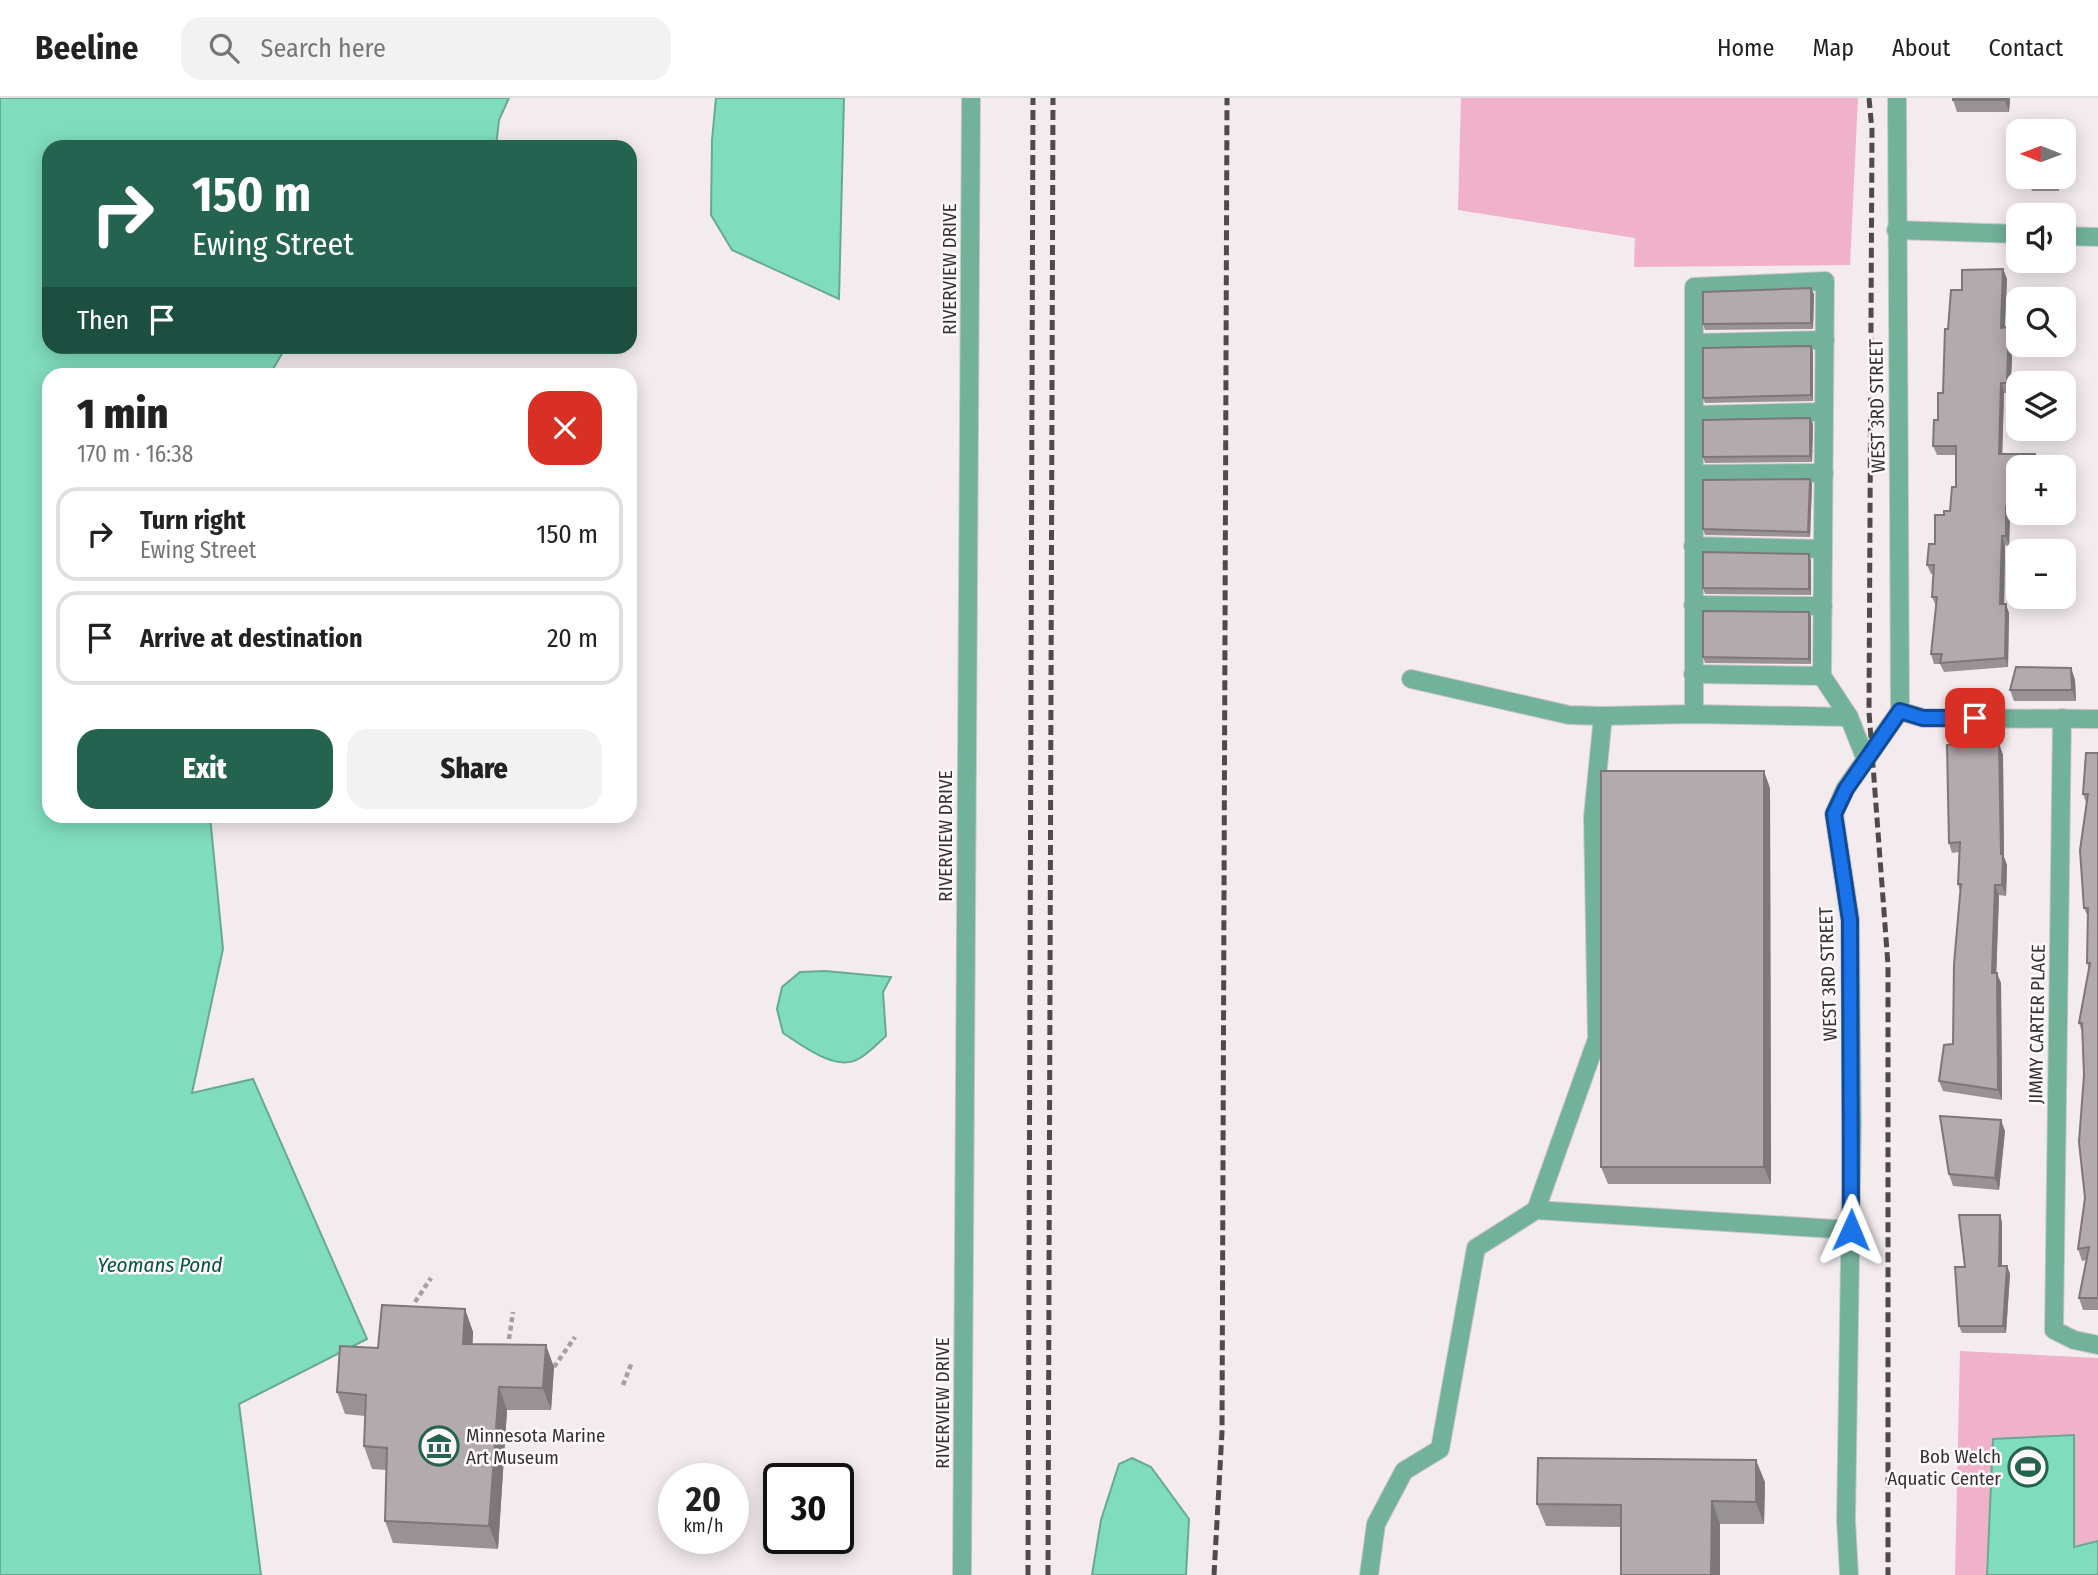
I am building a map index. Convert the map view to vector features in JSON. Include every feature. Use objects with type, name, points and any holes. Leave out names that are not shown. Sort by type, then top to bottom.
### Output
[{"type":"street","name":"RIVERVIEW DRIVE","points":[[962,1575],[971,98]]},
{"type":"street","name":"WEST 3RD STREET","points":[[1849,1575],[1846,1520],[1851,1230],[1850,920],[1834,814],[1846,789],[1900,711],[1897,98]]},
{"type":"street","points":[[1896,230],[2006,234]]},
{"type":"street","points":[[2076,236],[2098,237]]},
{"type":"street","points":[[1694,714],[1694,287],[1825,281],[1822,676],[1849,718],[1866,760]]},
{"type":"street","points":[[1694,343],[1825,340]]},
{"type":"street","points":[[1694,415],[1824,412]]},
{"type":"street","points":[[1694,474],[1824,472]]},
{"type":"street","points":[[1693,546],[1823,549]]},
{"type":"street","points":[[1693,605],[1823,606]]},
{"type":"street","points":[[1693,674],[1822,676]]},
{"type":"street","points":[[1412,679],[1569,715],[1694,714],[1849,718]]},
{"type":"street","points":[[1900,711],[1923,718],[2098,719]]},
{"type":"street","points":[[1536,1210],[1597,1039],[1593,817],[1603,716]]},
{"type":"street","name":"JIMMY CARTER PLACE","points":[[2062,718],[2054,1330],[2074,1340],[2098,1345]]},
{"type":"street","points":[[1369,1575],[1376,1524],[1404,1471],[1440,1449],[1476,1248],[1536,1210],[1851,1230]]},
{"type":"path","points":[[415,1302],[431,1278]]},
{"type":"path","points":[[509,1339],[513,1312]]},
{"type":"path","points":[[554,1367],[575,1337]]},
{"type":"path","points":[[622,1385],[632,1362]]},
{"type":"shaded area","points":[[1461,98],[1858,98],[1850,265],[1634,267],[1635,238],[1458,210]]},
{"type":"shaded area","name":"Bob Welch Aquatic Center","points":[[1960,1351],[2098,1358],[2098,1575],[1955,1575]]},
{"type":"water","name":"Yeomans Pond","points":[[0,98],[509,98],[499,120],[497,140],[42,140],[42,354],[282,354],[274,368],[42,368],[42,823],[211,823],[223,949],[192,1093],[253,1079],[367,1339],[239,1404],[261,1575],[0,1575]]},
{"type":"water","points":[[716,98],[844,98],[839,299],[732,250],[711,215],[712,140]]},
{"type":"water","points":[[825,971],[891,977],[883,992],[886,1036],[864,1056],[851,1062],[820,1056],[783,1033],[777,1009],[782,987],[800,972]]},
{"type":"water","points":[[2074,1435],[2074,1547],[2098,1541],[2098,1575],[1987,1575],[1993,1439]]},
{"type":"water","points":[[1132,1458],[1151,1467],[1189,1519],[1186,1575],[1092,1575],[1101,1520],[1119,1464]]},
{"type":"building","points":[[2005,98],[2005,100],[1953,100]]},
{"type":"building","points":[[2003,269],[2001,328],[2006,327],[2008,357],[2006,383],[2001,383],[1999,454],[2035,455],[2006,455],[2006,536],[2002,536],[2000,604],[2006,604],[2005,658],[1940,663],[1942,654],[1931,654],[1937,597],[1932,597],[1934,565],[1927,565],[1929,544],[1935,544],[1935,515],[1944,515],[1944,511],[1950,511],[1952,487],[1956,487],[1956,446],[1933,446],[1934,420],[1938,420],[1938,393],[1943,393],[1945,329],[1948,329],[1951,290],[1962,290],[1962,270]]},
{"type":"building","points":[[1811,288],[1811,323],[1703,324],[1703,292]]},
{"type":"building","points":[[1811,346],[1811,395],[1703,398],[1703,348]]},
{"type":"building","points":[[1810,418],[1810,456],[1703,457],[1703,420]]},
{"type":"building","points":[[1810,479],[1808,532],[1703,529],[1703,480]]},
{"type":"building","points":[[1703,552],[1809,554],[1809,589],[1703,588]]},
{"type":"building","points":[[1703,611],[1809,612],[1809,659],[1703,657]]},
{"type":"building","points":[[2016,667],[2071,668],[2072,690],[2010,690]]},
{"type":"building","points":[[1999,744],[2003,855],[2002,885],[1995,885],[1992,973],[1997,973],[1998,1090],[1939,1081],[1944,1045],[1953,1044],[1954,964],[1961,884],[1958,884],[1960,842],[1949,843],[1947,745]]},
{"type":"building","points":[[2086,753],[2098,753],[2098,1298],[2079,1298],[2089,1247],[2078,1249],[2085,1198],[2079,1142],[2084,1075],[2082,1023],[2079,1023],[2090,963],[2087,963],[2088,908],[2084,908],[2080,850],[2088,794],[2083,794]]},
{"type":"building","points":[[1601,771],[1764,771],[1764,1167],[1601,1167]]},
{"type":"building","points":[[1940,1116],[2001,1120],[1995,1178],[1949,1174]]},
{"type":"building","points":[[1959,1215],[2000,1215],[1999,1266],[2007,1266],[2003,1326],[1959,1326],[1955,1267],[1965,1267]]},
{"type":"building","name":"Minnesota Marine Art Museum","points":[[382,1305],[465,1309],[463,1344],[546,1345],[543,1388],[499,1387],[489,1526],[385,1521],[387,1448],[364,1446],[366,1395],[337,1392],[340,1346],[378,1348]]},
{"type":"building","points":[[1538,1458],[1756,1460],[1756,1502],[1712,1501],[1711,1575],[1621,1575],[1621,1505],[1537,1504]]},
{"type":"railway","points":[[1028,1575],[1033,98]]},
{"type":"railway","points":[[1048,1575],[1053,98]]},
{"type":"railway","points":[[1214,1575],[1222,1432],[1227,98]]},
{"type":"railway","points":[[1869,98],[1872,130],[1869,712],[1888,965],[1888,1575]]},
{"type":"place","name":"Minnesota Marine Art Museum","points":[[439,1446]]},
{"type":"place","name":"Bob Welch Aquatic Center","points":[[2028,1467]]},
{"type":"route","points":[[1851,1230],[1850,920],[1834,814],[1846,789],[1900,711],[1923,718],[1975,718]]}]
